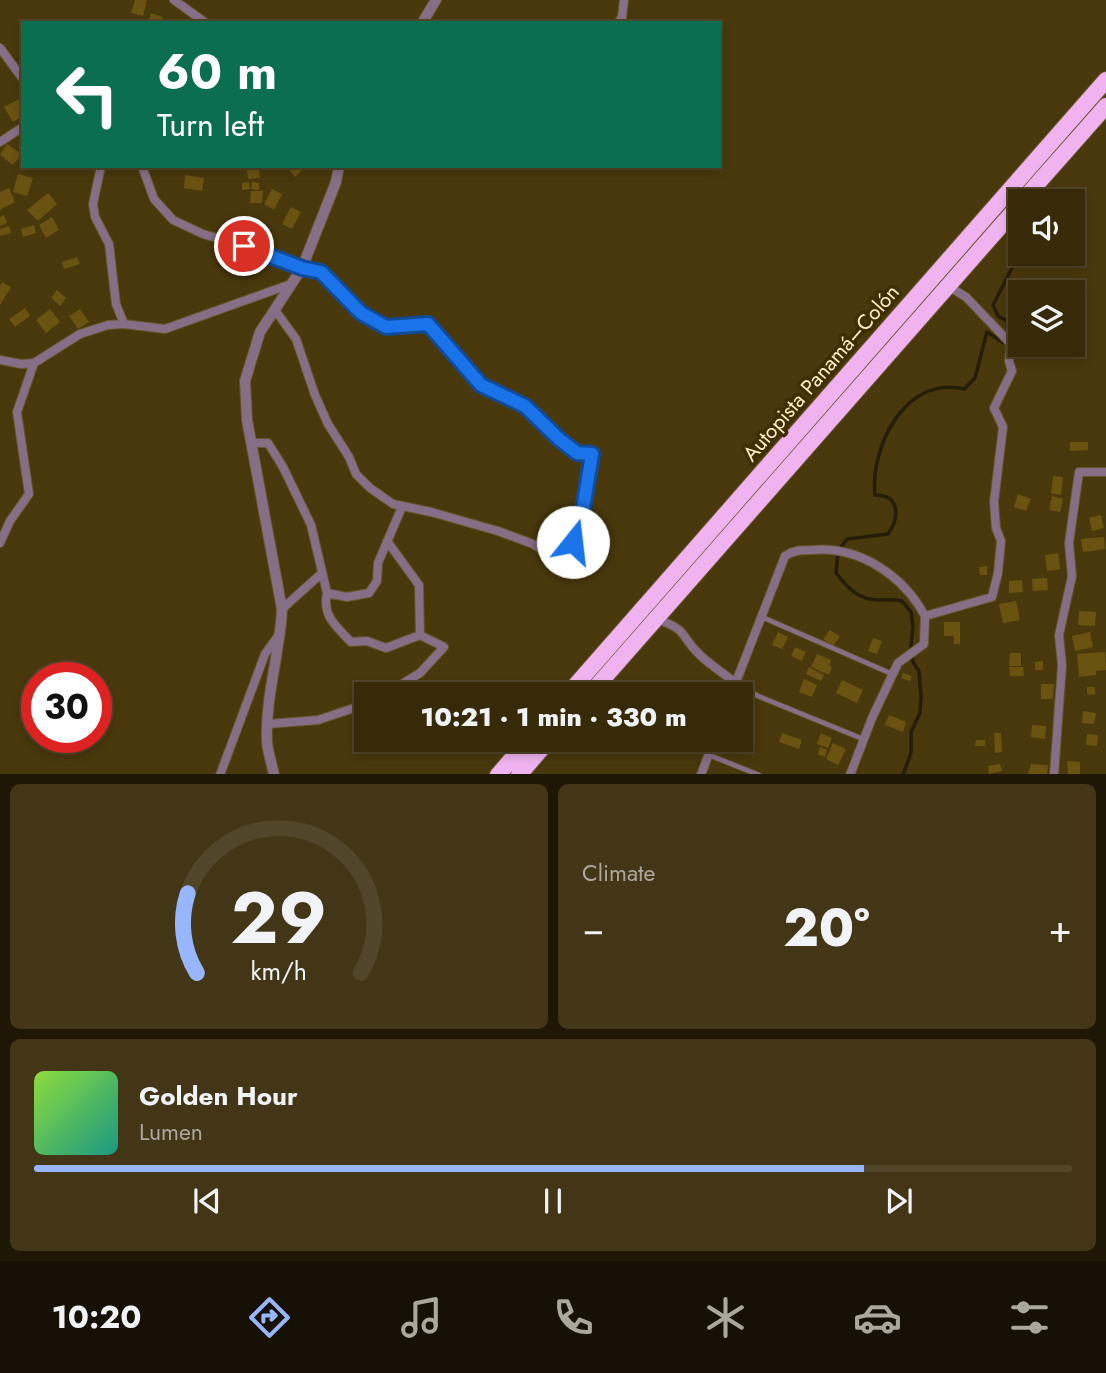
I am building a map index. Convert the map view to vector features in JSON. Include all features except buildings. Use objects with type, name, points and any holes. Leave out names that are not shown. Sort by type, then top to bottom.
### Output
[{"type":"highway","name":"Autopista Panamá–Colón","points":[[578,682],[1106,80]]},
{"type":"highway","name":"Autopista Panamá–Colón","points":[[1033,189],[1106,106]]},
{"type":"highway","name":"Autopista Panamá–Colón","points":[[600,682],[1008,217]]},
{"type":"highway","points":[[499,774],[517,752]]},
{"type":"highway","points":[[520,774],[539,752]]},
{"type":"street","points":[[174,0],[203,21]]},
{"type":"street","points":[[423,21],[436,0]]},
{"type":"street","points":[[619,21],[624,0]]},
{"type":"street","points":[[0,47],[21,76]]},
{"type":"street","points":[[0,142],[21,128]]},
{"type":"street","points":[[101,168],[93,204],[95,217],[108,244],[116,304],[124,324]]},
{"type":"street","points":[[143,168],[154,199],[173,220],[302,268],[321,272],[361,313],[386,327],[428,324],[481,385],[525,406],[577,453],[592,454],[583,509],[573,542],[554,558]]},
{"type":"street","points":[[274,774],[267,744],[269,703],[281,633],[282,608],[247,420],[244,381],[260,332],[302,268],[338,168]]},
{"type":"street","points":[[0,360],[21,364],[34,363],[80,334],[108,325],[124,324],[165,329],[291,284]]},
{"type":"street","points":[[925,616],[992,597],[998,573],[1001,541],[996,528],[994,502],[1003,427],[994,408],[1012,370],[1009,361],[1011,344],[966,296],[948,286]]},
{"type":"street","points":[[275,310],[296,339],[315,395],[356,474],[385,499],[402,507],[431,512],[498,531],[533,544],[563,563]]},
{"type":"street","points":[[0,543],[10,521],[29,494],[18,412],[34,363]]},
{"type":"street","points":[[252,443],[268,443],[283,467],[311,525],[327,593],[324,606],[331,621],[351,642],[367,641],[386,648],[420,635],[444,648],[420,673],[405,682]]},
{"type":"street","points":[[1054,774],[1062,665],[1059,635],[1072,576],[1069,543],[1079,472],[1106,472]]},
{"type":"street","points":[[327,593],[347,597],[369,593],[377,581],[378,563],[402,507]]},
{"type":"street","points":[[387,541],[419,585],[420,635]]},
{"type":"street","points":[[736,682],[786,556],[793,551],[827,548],[868,558],[916,599],[925,616],[924,644],[898,663],[863,739],[850,774]]},
{"type":"street","points":[[282,608],[322,573]]},
{"type":"street","points":[[656,619],[683,631],[699,654],[735,682]]},
{"type":"street","points":[[220,774],[265,654],[281,633]]},
{"type":"street","points":[[268,724],[318,720],[354,708]]},
{"type":"street","points":[[701,774],[710,752]]},
{"type":"lane","points":[[762,617],[893,675]]},
{"type":"lane","points":[[753,693],[863,739]]},
{"type":"lane","points":[[709,755],[756,774]]},
{"type":"waterway","points":[[903,774],[911,753],[911,732],[920,713],[921,698],[919,671],[913,662],[911,645],[911,612],[902,601],[865,598],[849,588],[836,573],[838,551],[847,539],[888,534],[895,521],[893,503],[883,496],[875,495],[875,476],[886,436],[896,418],[909,403],[925,393],[943,388],[964,389],[975,378],[987,332],[1002,342],[1011,344],[1018,336],[1014,325],[998,316],[993,305],[1014,266]]},
{"type":"route","points":[[244,246],[302,268],[321,272],[361,313],[386,327],[428,324],[481,385],[525,406],[577,453],[592,454],[583,509],[573,542]]}]
